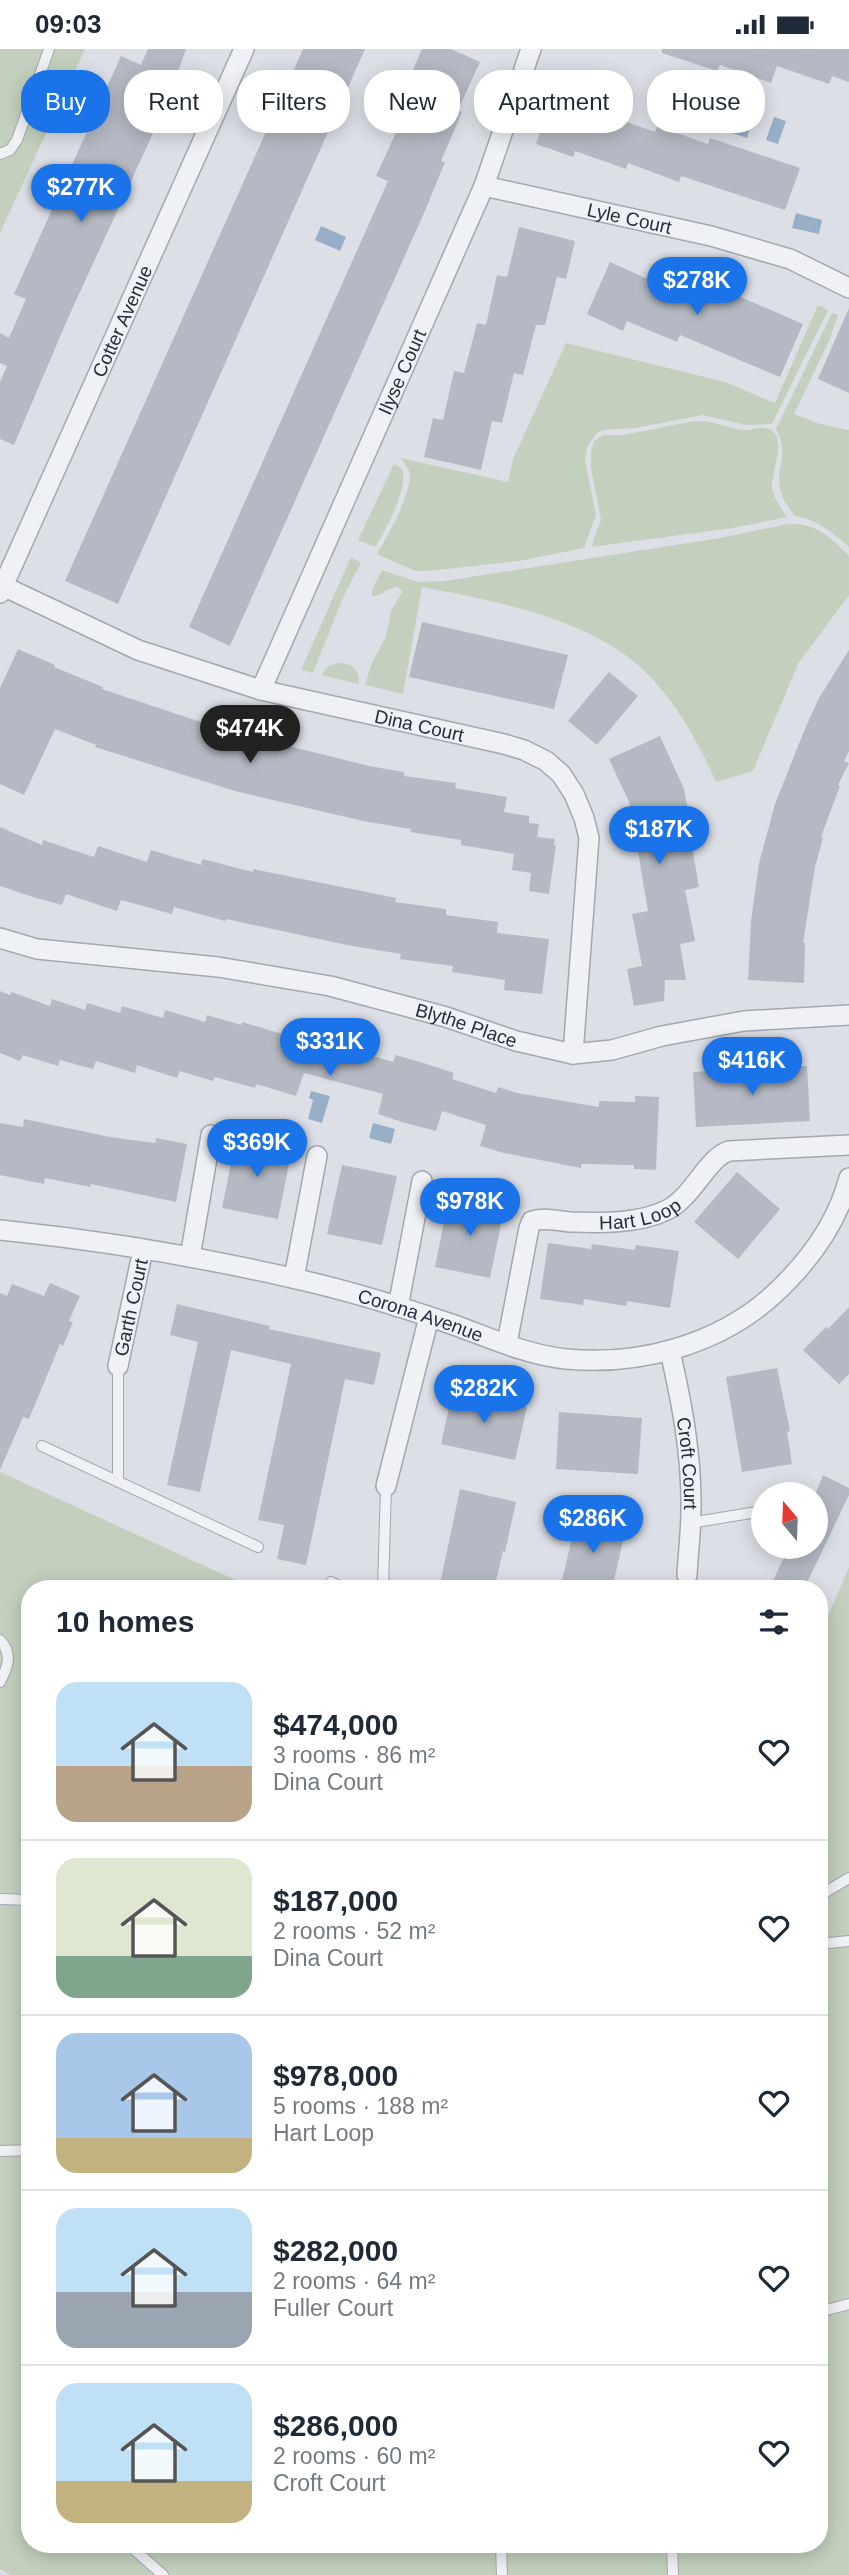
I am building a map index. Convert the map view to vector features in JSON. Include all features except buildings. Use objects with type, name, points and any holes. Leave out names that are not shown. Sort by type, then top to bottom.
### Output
[{"type":"street","name":"Cotter Avenue","points":[[2,590],[244,49]]},
{"type":"street","name":"Ilyse Court","points":[[261,690],[484,186],[531,49]]},
{"type":"street","name":"Lyle Court","points":[[484,186],[711,236],[790,259],[849,288]]},
{"type":"street","name":"Dina Court","points":[[2,590],[138,650],[261,690],[504,744],[546,761],[561,774],[574,794],[589,838],[573,1054]]},
{"type":"street","name":"Blythe Place","points":[[0,938],[37,949],[218,967],[330,986],[446,1017],[516,1041],[573,1054],[612,1050],[662,1036],[744,1021],[849,1015]]},
{"type":"street","points":[[190,1257],[211,1135]]},
{"type":"street","name":"Hart Loop","points":[[507,1343],[532,1221],[610,1221],[666,1211],[692,1190],[718,1156],[729,1151],[849,1145]]},
{"type":"street","points":[[294,1278],[317,1156]]},
{"type":"street","name":"Corona Avenue","points":[[0,1230],[190,1257],[294,1278],[398,1307],[534,1353],[565,1359],[600,1360],[670,1351],[728,1327],[760,1306],[789,1280],[813,1252],[832,1222],[849,1178]]},
{"type":"street","points":[[398,1307],[422,1181]]},
{"type":"street","name":"Garth Court","points":[[118,1366],[143,1250]]},
{"type":"street","points":[[386,1486],[429,1317]]},
{"type":"street","name":"Croft Court","points":[[670,1351],[683,1409],[689,1460],[687,1575]]},
{"type":"lane","points":[[0,155],[10,150],[17,140],[48,49]]},
{"type":"lane","points":[[118,1366],[118,1482]]},
{"type":"lane","points":[[42,1446],[258,1547]]},
{"type":"lane","points":[[383,1580],[386,1486]]},
{"type":"lane","points":[[690,1523],[751,1513]]},
{"type":"lane","points":[[0,1640],[5,1646],[9,1661],[0,1682]]},
{"type":"lane","points":[[828,1891],[849,1878]]},
{"type":"lane","points":[[0,1899],[21,1900]]},
{"type":"lane","points":[[828,1943],[849,1941]]},
{"type":"lane","points":[[0,2151],[21,2150]]},
{"type":"lane","points":[[828,2310],[849,2304]]},
{"type":"lane","points":[[138,2553],[163,2575]]},
{"type":"lane","points":[[501,2553],[502,2575]]},
{"type":"lane","points":[[672,2553],[673,2575]]},
{"type":"green space","points":[[0,49],[85,49],[75,70],[21,70],[21,133],[46,133],[0,233]]},
{"type":"green space","points":[[818,305],[828,310],[772,424],[746,425],[703,415],[635,428],[603,430],[596,434],[587,447],[585,460],[596,515],[584,548],[519,561],[429,571],[415,571],[377,554],[406,496],[410,477],[400,458],[508,482],[513,459],[566,343],[725,382],[775,403]]},
{"type":"green space","points":[[832,313],[838,315],[829,341],[794,414],[820,424],[849,430],[849,547],[818,524],[795,516],[785,502],[779,479],[782,451],[776,429]]},
{"type":"green space","points":[[694,421],[742,430],[765,428],[773,431],[777,437],[778,454],[772,488],[787,517],[733,528],[591,547],[601,520],[591,468],[591,450],[595,440],[604,435],[624,435]]},
{"type":"green space","points":[[394,464],[402,469],[402,487],[395,509],[375,547],[358,540]]},
{"type":"green space","points":[[787,524],[814,528],[849,556],[849,595],[798,664],[753,771],[716,782],[693,736],[674,706],[653,679],[618,650],[593,636],[537,613],[478,598],[422,587],[403,694],[365,685],[371,665],[386,636],[391,611],[402,592],[398,587],[394,587],[372,596],[372,590],[382,570],[418,582],[445,581],[720,538]]},
{"type":"green space","points":[[351,557],[361,563],[345,593],[313,673],[301,670]]},
{"type":"green space","points":[[338,663],[354,668],[359,684],[322,675],[328,666]]},
{"type":"green space","points":[[0,1472],[235,1580],[21,1580],[21,2553],[828,2553],[828,1616],[849,1567],[849,2575],[10,2575],[0,2569]]},
{"type":"water","points":[[774,117],[786,121],[778,144],[766,140]]},
{"type":"water","points":[[732,133],[749,133],[747,138]]},
{"type":"water","points":[[796,213],[822,220],[819,234],[792,228]]},
{"type":"water","points":[[321,226],[346,237],[340,251],[315,240]]},
{"type":"water","points":[[311,1091],[330,1096],[322,1123],[308,1119],[313,1100],[309,1098]]},
{"type":"water","points":[[373,1123],[395,1129],[391,1144],[369,1138]]}]
